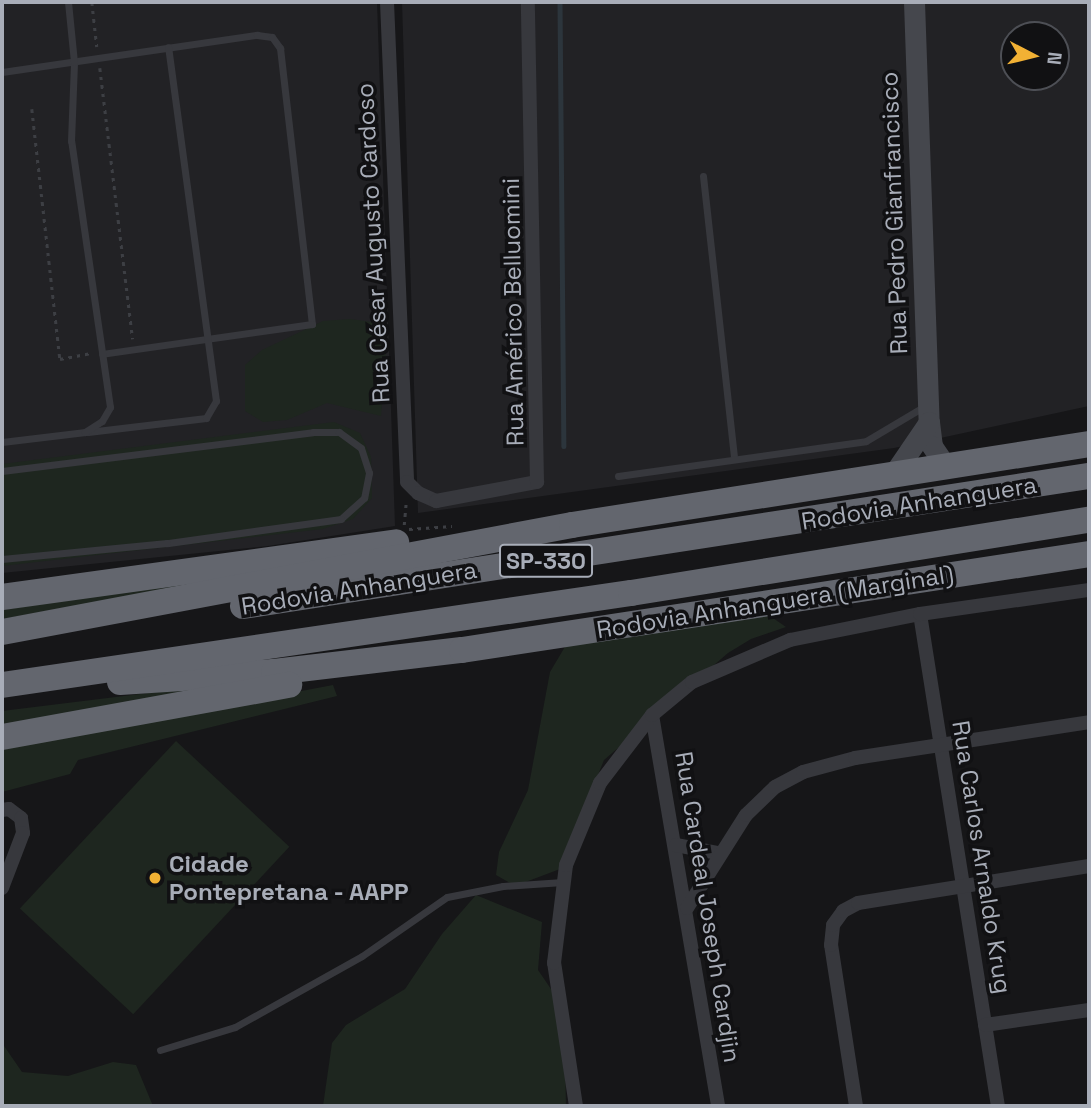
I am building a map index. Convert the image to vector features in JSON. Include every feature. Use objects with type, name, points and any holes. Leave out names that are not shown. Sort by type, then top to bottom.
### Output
[{"type":"highway","points":[[2,632],[572,525],[1089,444]]},
{"type":"highway","name":"Rodovia Anhanguera","points":[[2,645],[1089,476]]},
{"type":"highway","name":"Rodovia Anhanguera","points":[[2,685],[631,593],[1089,520]]},
{"type":"highway","points":[[2,597],[411,540],[572,525]]},
{"type":"highway","name":"Rodovia Anhanguera (Marginal)","points":[[462,650],[1089,554]]},
{"type":"highway","points":[[2,694],[274,672],[462,650]]},
{"type":"highway","points":[[2,737],[462,650]]},
{"type":"street","name":"Rua Américo Belluomini","points":[[407,482],[418,493],[436,501],[537,481],[528,2]]},
{"type":"street","name":"Rua Pedro Gianfrancisco","points":[[914,2],[929,413],[932,446],[946,467]]},
{"type":"street","name":"Rua César Augusto Cardoso","points":[[383,4],[407,482]]},
{"type":"street","points":[[893,475],[929,413]]},
{"type":"street","points":[[576,1106],[554,963],[563,882],[600,783],[652,715],[692,682],[790,640],[920,614],[1089,590]]},
{"type":"street","name":"Rua Carlos Arnaldo Krug","points":[[920,614],[943,743],[962,885],[998,1106]]},
{"type":"street","name":"Rua Cardeal Joseph Cardjin","points":[[652,715],[687,908],[718,1106]]},
{"type":"street","points":[[687,908],[718,853],[746,815],[775,787],[803,772],[943,743],[1089,722]]},
{"type":"street","points":[[2,888],[23,833],[21,818],[5,809]]},
{"type":"street","points":[[676,845],[718,853]]},
{"type":"street","points":[[856,1106],[831,945],[833,925],[843,911],[858,903],[1089,866]]},
{"type":"street","points":[[985,1025],[1089,1010]]},
{"type":"lane","points":[[68,2],[74,62],[71,141],[110,407],[102,421],[85,432]]},
{"type":"lane","points":[[2,72],[257,35],[272,37],[276,43],[306,244],[312,324],[102,354]]},
{"type":"lane","points":[[2,442],[206,418],[216,401],[168,47]]},
{"type":"lane","points":[[703,176],[734,458]]},
{"type":"lane","points":[[618,476],[866,441],[929,413]]},
{"type":"lane","points":[[2,471],[313,432],[339,432],[360,447],[369,473],[364,498],[341,519],[167,543],[2,559]]},
{"type":"lane","points":[[160,1050],[235,1027],[362,956],[447,897],[503,886],[563,882]]},
{"type":"path","points":[[404,529],[407,482]]},
{"type":"shaded area","points":[[2,2],[377,2],[395,526],[268,546],[2,573]]},
{"type":"shaded area","points":[[402,2],[1089,2],[1089,406],[894,448],[418,513]]},
{"type":"shaded area","points":[[350,319],[372,322],[387,338],[381,416],[327,403],[287,420],[263,422],[245,411],[245,365],[262,350],[323,321]]},
{"type":"shaded area","points":[[334,422],[360,433],[371,457],[372,498],[353,519],[323,529],[2,566],[2,464]]},
{"type":"shaded area","points":[[308,564],[2,619],[2,610]]},
{"type":"shaded area","points":[[760,609],[786,627],[751,639],[728,653],[604,760],[560,869],[515,886],[496,875],[499,852],[528,790],[550,672],[572,635]]},
{"type":"shaded area","points":[[263,679],[2,728],[2,711]]},
{"type":"shaded area","points":[[333,685],[337,696],[78,760],[70,774],[2,792],[2,748]]},
{"type":"shaded area","name":"Cidade Pontepretana - AAPP","points":[[176,741],[289,847],[133,1014],[20,908]]},
{"type":"shaded area","points":[[476,895],[542,922],[538,970],[564,1008],[566,1106],[323,1106],[332,1043],[346,1025],[405,989],[442,934]]},
{"type":"shaded area","points":[[2,1043],[22,1072],[68,1076],[113,1062],[136,1065],[153,1106],[2,1106]]},
{"type":"waterway","points":[[560,2],[564,446]]},
{"type":"place","name":"Cidade Pontepretana - AAPP","points":[[155,878]]}]
